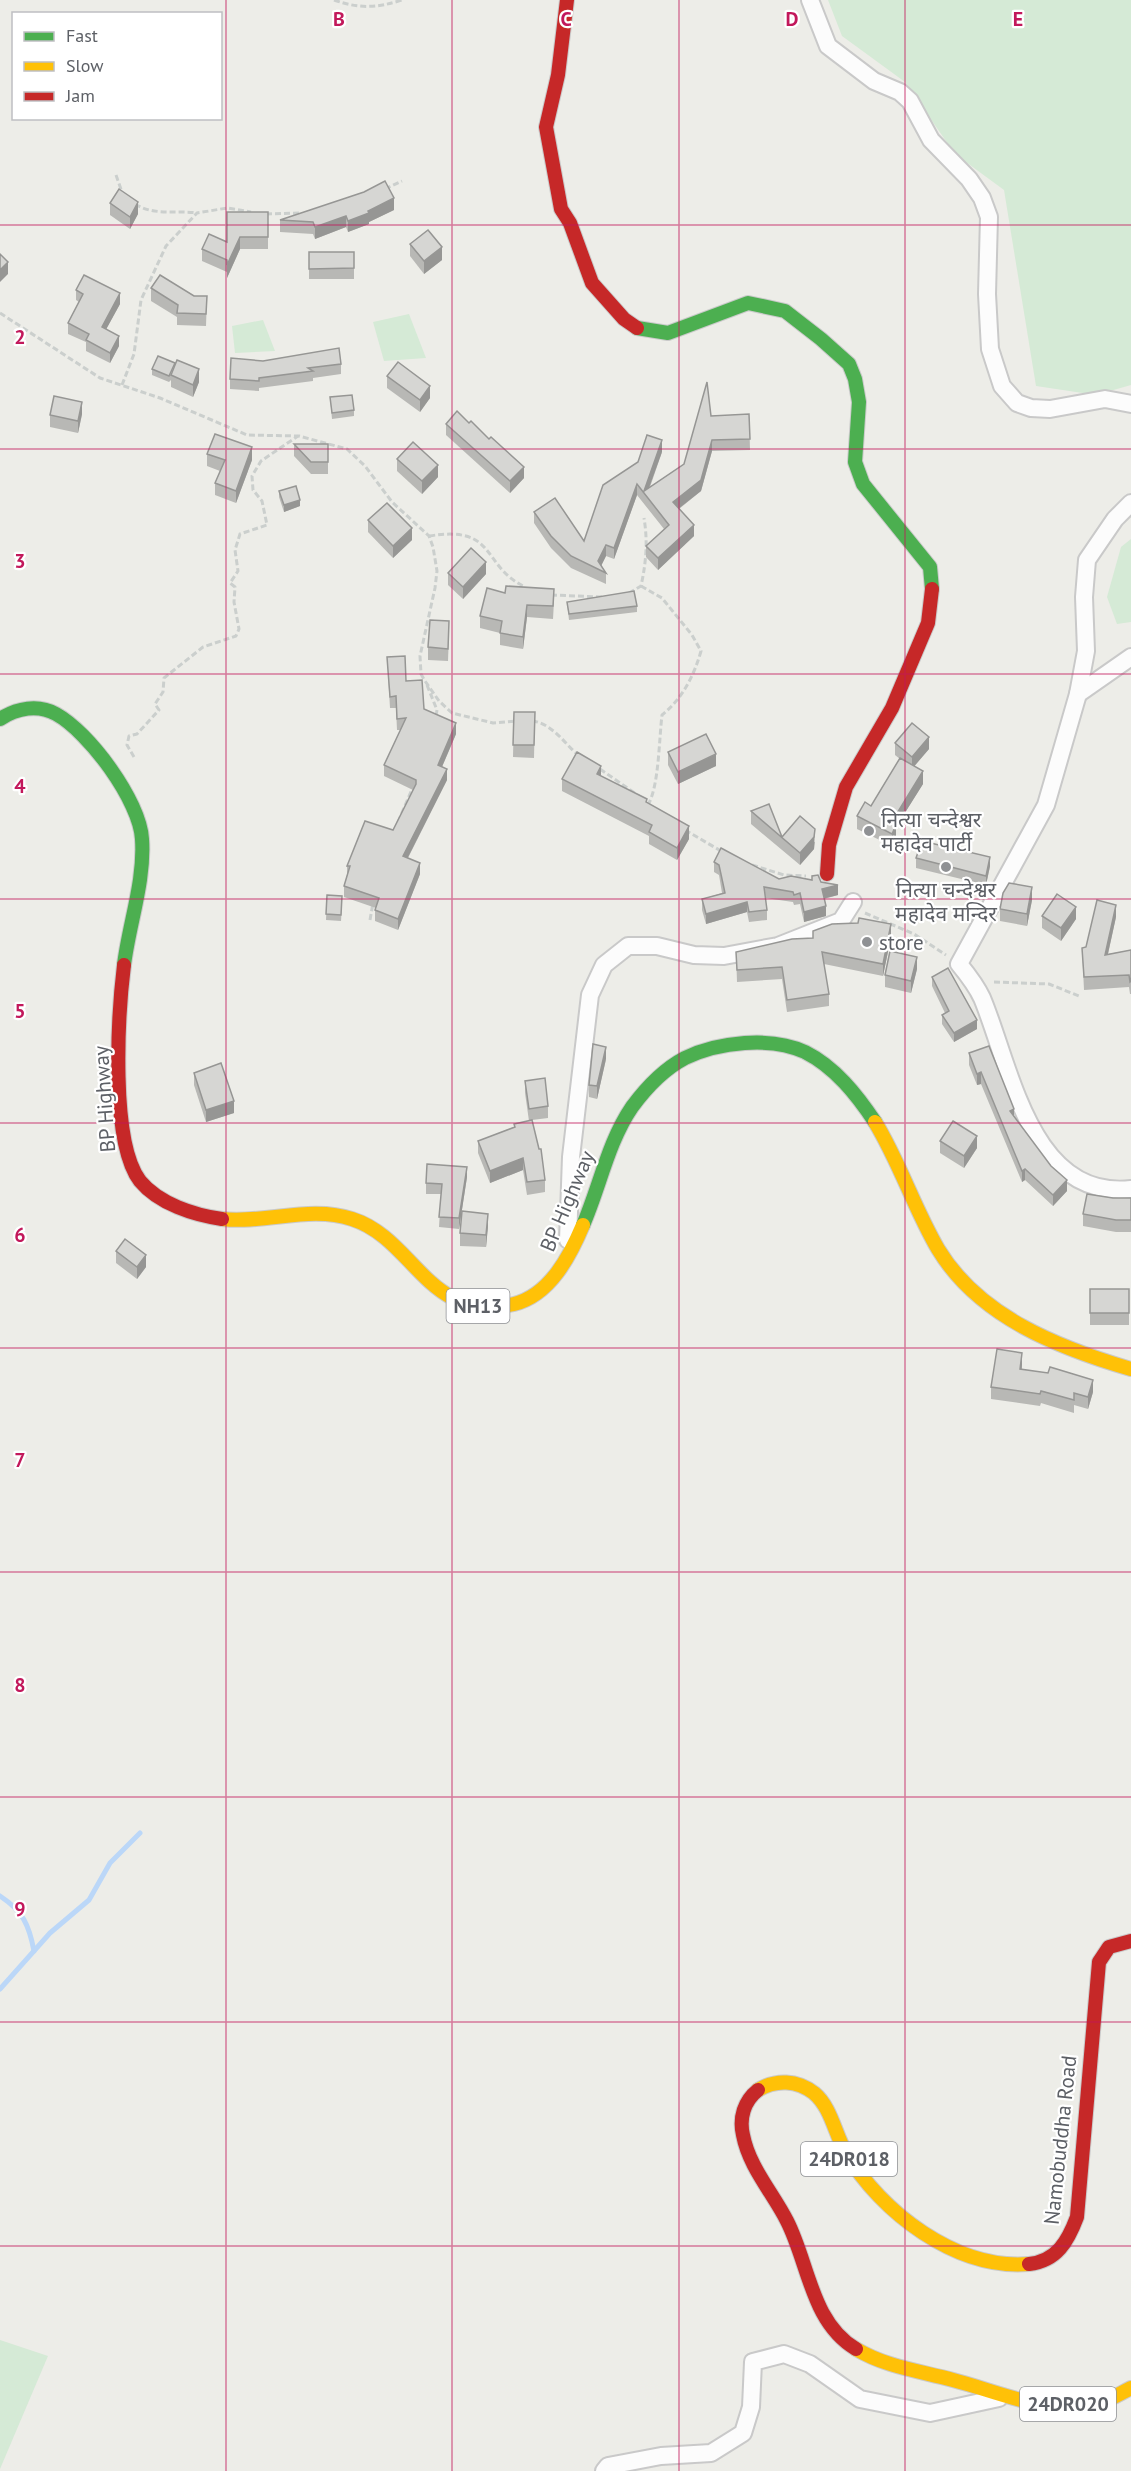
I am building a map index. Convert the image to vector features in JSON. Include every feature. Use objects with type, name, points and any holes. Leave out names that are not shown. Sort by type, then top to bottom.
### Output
[{"type":"main road","points":[[567,0],[558,75],[546,127],[561,208],[570,223],[592,283],[624,318],[640,330],[669,333],[748,303],[785,311],[821,339],[849,364],[855,379],[859,402],[855,462],[863,484],[914,544],[930,567],[932,585],[928,623],[892,708],[846,787],[829,845],[827,874]]},
{"type":"main road","name":"BP Highway","points":[[0,719],[13,710],[22,708],[45,709],[57,714],[110,770],[130,798],[139,819],[142,856],[125,951],[119,1027],[126,1152],[134,1172],[146,1188],[186,1212],[217,1221],[270,1219],[321,1212],[345,1215],[365,1224],[450,1297],[471,1305],[495,1308],[527,1299],[543,1291],[568,1259],[619,1130],[647,1089],[670,1068],[690,1056],[722,1048],[776,1043],[815,1058],[861,1101],[896,1157],[938,1250],[954,1272],[982,1299],[1008,1321],[1044,1339],[1091,1358],[1131,1369]]},
{"type":"main road","name":"Namobuddha Road","points":[[1131,1941],[1109,1947],[1099,1962],[1077,2217],[1070,2237],[1060,2252],[1046,2261],[1027,2265],[963,2253],[935,2241],[906,2222],[853,2166],[817,2095],[801,2084],[785,2081],[764,2085],[749,2096],[742,2113],[742,2133],[750,2153],[787,2218],[810,2288],[822,2313],[838,2335],[858,2351],[877,2359],[969,2384],[1002,2397],[1053,2405],[1097,2404],[1131,2388]]},
{"type":"street","points":[[810,0],[828,46],[874,81],[900,92],[910,101],[931,140],[969,179],[982,198],[989,216],[987,294],[990,349],[1002,386],[1017,403],[1031,408],[1050,409],[1105,399],[1131,404]]},
{"type":"street","points":[[1131,503],[1115,519],[1086,560],[1086,651],[1078,694],[1046,805],[959,963],[974,983],[991,1022],[1011,1083],[1041,1144],[1059,1165],[1079,1180],[1099,1188],[1131,1189]]},
{"type":"street","points":[[1078,694],[1131,657]]},
{"type":"street","points":[[568,1259],[571,1157],[584,1041],[590,994],[604,965],[628,946],[657,946],[694,955],[723,956],[778,946],[841,921],[853,902]]},
{"type":"street","points":[[604,2471],[608,2466],[661,2456],[711,2453],[743,2433],[751,2407],[753,2362],[784,2354],[810,2364],[860,2399],[872,2402],[930,2413],[1002,2397]]},
{"type":"path","points":[[334,0],[355,8],[383,6],[402,0]]},
{"type":"path","points":[[116,175],[122,193],[150,213],[174,210],[196,213],[227,208],[259,213],[305,213]]},
{"type":"path","points":[[381,190],[402,181]]},
{"type":"path","points":[[122,385],[134,354],[141,300],[152,273],[166,246],[196,213]]},
{"type":"path","points":[[0,313],[100,378],[247,435],[299,436],[347,449],[365,466],[392,502],[429,536],[437,571],[420,656],[421,674],[439,701],[452,713],[493,723],[538,722],[557,734],[581,757]]},
{"type":"path","points":[[138,764],[127,745],[129,735],[137,734],[159,710],[156,704],[163,692],[164,678],[203,647],[236,636],[239,630],[234,602],[235,587],[231,583],[238,571],[235,550],[240,534],[267,525],[262,501],[251,483],[252,476],[261,461],[299,436]]},
{"type":"path","points":[[640,586],[647,538],[644,518]]},
{"type":"path","points":[[429,536],[451,532],[479,540],[514,582],[529,590]]},
{"type":"path","points":[[627,594],[640,586]]},
{"type":"path","points":[[640,586],[662,598],[692,635],[701,651],[695,671],[674,705],[662,715],[656,755],[656,789],[648,803]]},
{"type":"path","points":[[548,594],[581,598],[605,597]]},
{"type":"path","points":[[425,681],[437,710],[435,721]]},
{"type":"path","points":[[594,765],[654,807]]},
{"type":"path","points":[[396,828],[402,809],[417,779]]},
{"type":"path","points":[[679,825],[725,853]]},
{"type":"path","points":[[748,863],[784,875],[827,874]]},
{"type":"path","points":[[370,920],[374,902]]},
{"type":"path","points":[[853,902],[873,918],[914,934],[959,963]]},
{"type":"path","points":[[974,983],[1049,984],[1079,996]]},
{"type":"green space","points":[[828,0],[1131,0],[1131,385],[1096,395],[1036,386],[1004,190],[955,154],[905,82],[842,36]]},
{"type":"green space","points":[[409,314],[426,358],[384,361],[373,322]]},
{"type":"green space","points":[[263,320],[275,351],[235,353],[232,326]]},
{"type":"green space","points":[[1131,539],[1131,622],[1117,624],[1107,597],[1121,547]]},
{"type":"green space","points":[[0,2340],[48,2356],[0,2469]]},
{"type":"building","points":[[385,181],[394,198],[368,211],[369,213],[348,221],[346,216],[315,227],[313,222],[280,220],[364,192]]},
{"type":"building","points":[[119,189],[138,202],[130,217],[110,203]]},
{"type":"building","points":[[227,212],[268,212],[268,237],[240,237],[227,265],[227,260],[202,249],[209,234],[227,242]]},
{"type":"building","points":[[428,230],[442,247],[424,261],[410,244]]},
{"type":"building","points":[[309,252],[354,252],[354,268],[309,269]]},
{"type":"building","points":[[0,254],[8,262],[0,270]]},
{"type":"building","points":[[84,275],[120,293],[102,327],[119,336],[110,353],[86,340],[89,334],[68,323],[83,294],[76,290]]},
{"type":"building","points":[[160,275],[194,296],[207,296],[206,314],[177,313],[178,305],[151,288]]},
{"type":"building","points":[[339,348],[341,364],[308,368],[313,371],[259,378],[259,381],[230,379],[231,358],[263,361]]},
{"type":"building","points":[[158,356],[175,363],[169,376],[152,369]]},
{"type":"building","points":[[177,360],[199,369],[193,385],[171,375]]},
{"type":"building","points":[[398,362],[430,386],[420,400],[387,376]]},
{"type":"building","points":[[707,382],[711,416],[749,414],[750,439],[712,440],[701,480],[673,502],[694,525],[658,558],[646,546],[669,525],[637,484],[614,548],[606,545],[598,561],[606,573],[571,556],[551,536],[534,512],[555,498],[584,541],[603,485],[638,462],[647,435],[662,440],[644,491],[684,464]]},
{"type":"building","points":[[352,395],[354,410],[332,413],[330,397]]},
{"type":"building","points":[[54,396],[82,402],[78,421],[50,415]]},
{"type":"building","points":[[457,411],[489,439],[491,437],[524,467],[510,481],[446,424]]},
{"type":"building","points":[[215,434],[252,447],[236,491],[215,483],[225,460],[207,454]]},
{"type":"building","points":[[413,442],[438,465],[422,481],[397,459]]},
{"type":"building","points":[[294,444],[328,444],[328,462],[311,462]]},
{"type":"building","points":[[296,486],[300,500],[284,505],[279,491]]},
{"type":"building","points":[[387,503],[412,528],[393,546],[368,520]]},
{"type":"building","points":[[471,548],[486,562],[463,587],[448,573]]},
{"type":"building","points":[[506,586],[554,589],[553,606],[527,605],[523,637],[500,633],[502,621],[480,616],[487,588],[505,593]]},
{"type":"building","points":[[634,591],[637,606],[569,614],[567,602]]},
{"type":"building","points":[[430,620],[449,621],[448,649],[428,647]]},
{"type":"building","points":[[405,656],[406,681],[422,680],[424,709],[456,723],[438,765],[447,769],[403,856],[420,863],[398,919],[375,910],[379,898],[344,886],[350,866],[347,866],[365,821],[393,830],[416,784],[416,780],[384,765],[406,718],[397,719],[396,696],[390,697],[387,657]]},
{"type":"building","points":[[514,712],[535,712],[534,745],[513,745]]},
{"type":"building","points":[[912,723],[929,737],[912,757],[895,743]]},
{"type":"building","points":[[706,734],[716,754],[678,772],[668,752]]},
{"type":"building","points":[[577,752],[601,766],[597,774],[647,799],[646,802],[689,826],[677,848],[649,832],[652,825],[562,779]]},
{"type":"building","points":[[900,758],[923,771],[894,818],[896,825],[892,834],[857,816],[865,802],[871,806]]},
{"type":"building","points":[[769,804],[782,837],[800,816],[815,829],[814,837],[800,853],[751,811]]},
{"type":"building","points":[[922,841],[990,857],[986,876],[916,858]]},
{"type":"building","points":[[721,848],[779,879],[791,876],[812,880],[812,876],[818,875],[821,882],[838,885],[822,889],[826,906],[804,912],[800,893],[794,895],[793,892],[764,887],[767,910],[749,912],[747,902],[706,914],[702,899],[725,893],[719,865],[714,862]]},
{"type":"building","points":[[1009,883],[1032,887],[1027,914],[1000,909],[1003,893]]},
{"type":"building","points":[[1057,894],[1076,907],[1061,928],[1042,916]]},
{"type":"building","points":[[327,895],[342,896],[341,915],[326,914]]},
{"type":"building","points":[[1097,900],[1116,905],[1105,955],[1131,950],[1130,982],[1129,975],[1084,977],[1082,948],[1086,947]]},
{"type":"building","points":[[859,918],[891,924],[883,964],[822,952],[829,994],[787,1000],[782,967],[737,970],[736,952],[792,939],[813,938],[813,931],[832,924],[858,923]]},
{"type":"building","points":[[890,951],[917,957],[911,981],[885,975]]},
{"type":"building","points":[[948,968],[977,1020],[954,1033],[942,1015],[949,1011],[932,977]]},
{"type":"building","points":[[593,1044],[606,1047],[597,1086],[589,1085]]},
{"type":"building","points":[[989,1046],[1014,1109],[1010,1111],[1051,1166],[1067,1180],[1053,1195],[1025,1169],[1022,1171],[981,1072],[977,1074],[969,1053]]},
{"type":"building","points":[[221,1063],[234,1101],[206,1110],[194,1073]]},
{"type":"building","points":[[545,1078],[548,1106],[529,1109],[525,1081]]},
{"type":"building","points":[[532,1120],[539,1149],[541,1149],[545,1180],[527,1182],[523,1158],[490,1171],[478,1141],[515,1127],[514,1124]]},
{"type":"building","points":[[953,1121],[977,1136],[964,1156],[940,1141]]},
{"type":"building","points":[[427,1164],[467,1167],[459,1218],[439,1217],[442,1184],[426,1183]]},
{"type":"building","points":[[1087,1194],[1131,1198],[1131,1220],[1116,1220],[1083,1214]]},
{"type":"building","points":[[462,1211],[488,1214],[486,1235],[460,1233]]},
{"type":"building","points":[[125,1239],[146,1255],[137,1267],[116,1251]]},
{"type":"building","points":[[1090,1289],[1129,1289],[1129,1313],[1090,1313]]},
{"type":"building","points":[[997,1349],[1022,1353],[1020,1369],[1048,1373],[1050,1367],[1093,1380],[1088,1397],[1074,1393],[1074,1400],[1041,1391],[1040,1394],[991,1387]]},
{"type":"waterway","points":[[0,1989],[50,1933],[89,1900],[110,1863],[140,1833]]},
{"type":"waterway","points":[[0,1896],[24,1919],[34,1951]]},
{"type":"traffic: fast","points":[[637,328],[668,333],[748,303],[785,311],[821,339],[849,364],[855,379],[859,402],[855,462],[863,484],[930,567],[932,589]]},
{"type":"traffic: fast","points":[[0,719],[13,712],[35,708],[56,714],[69,723],[97,751],[123,787],[139,823],[142,839],[139,887],[124,965]]},
{"type":"traffic: fast","points":[[583,1225],[610,1149],[632,1107],[663,1073],[677,1062],[698,1052],[745,1043],[777,1044],[805,1052],[836,1074],[875,1122]]},
{"type":"traffic: slow","points":[[875,1122],[938,1249],[955,1273],[975,1293],[1023,1327],[1049,1340],[1131,1369]]},
{"type":"traffic: slow","points":[[222,1219],[255,1219],[304,1214],[336,1215],[352,1219],[374,1229],[442,1291],[461,1302],[485,1307],[514,1304],[538,1292],[557,1273],[583,1225]]},
{"type":"traffic: slow","points":[[758,2090],[765,2086],[786,2082],[794,2083],[814,2093],[825,2106],[842,2146],[861,2175],[900,2216],[923,2233],[948,2247],[975,2257],[1002,2263],[1029,2264]]},
{"type":"traffic: slow","points":[[856,2349],[891,2364],[1026,2402],[1045,2405],[1083,2406],[1106,2401],[1131,2388]]},
{"type":"traffic: jam","points":[[567,0],[558,75],[546,127],[561,209],[570,223],[592,283],[624,319],[637,328]]},
{"type":"traffic: jam","points":[[827,874],[829,845],[846,787],[892,708],[928,623],[932,589]]},
{"type":"traffic: jam","points":[[124,965],[120,1014],[119,1077],[120,1108],[130,1163],[140,1181],[157,1196],[200,1215],[222,1219]]},
{"type":"traffic: jam","points":[[1029,2264],[1047,2259],[1054,2254],[1070,2234],[1077,2217],[1099,1962],[1109,1947],[1131,1941]]},
{"type":"traffic: jam","points":[[758,2090],[749,2099],[742,2116],[742,2129],[750,2158],[787,2221],[820,2308],[829,2324],[841,2338],[856,2349]]},
{"type":"place","name":"नित्या चन्देश्वर महादेव पार्टी","points":[[869,831]]},
{"type":"place","name":"नित्या चन्देश्वर महादेव मन्दिर","points":[[946,867]]},
{"type":"place","name":"store","points":[[867,942]]}]
